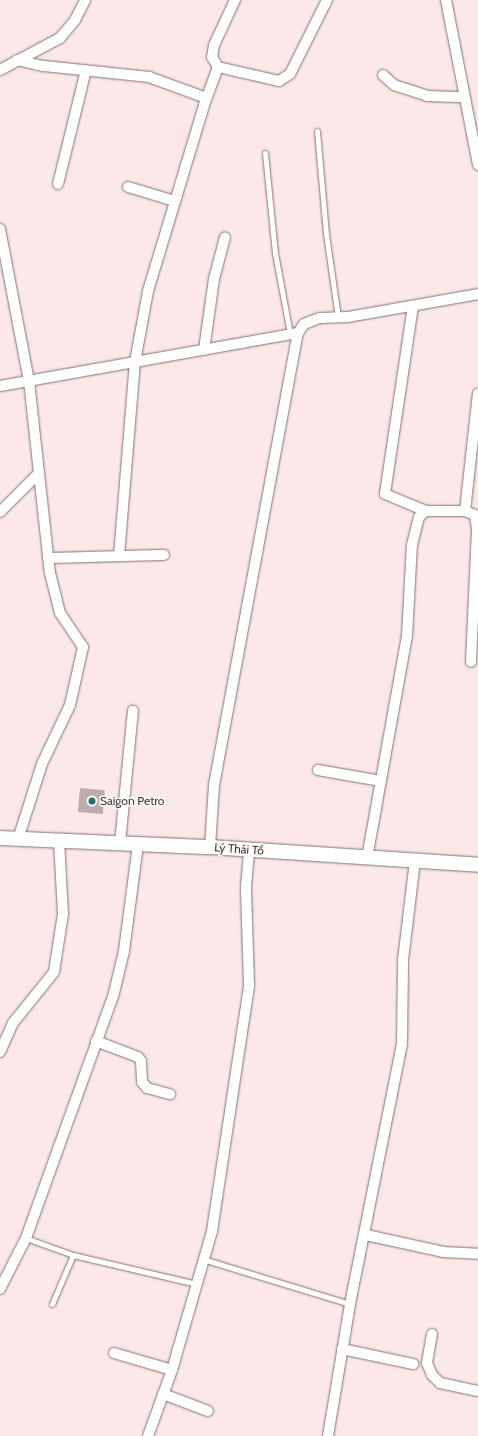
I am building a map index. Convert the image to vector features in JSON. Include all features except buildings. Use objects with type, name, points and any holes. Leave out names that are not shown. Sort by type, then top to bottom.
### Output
[{"type":"main road","name":"Lý Thái Tổ","points":[[0,838],[59,842],[210,847],[478,865]]},
{"type":"street","points":[[0,70],[60,38],[75,20],[85,0]]},
{"type":"street","points":[[235,0],[214,45],[212,57],[218,67],[279,81],[290,74],[327,0]]},
{"type":"street","points":[[446,0],[463,97],[478,165]]},
{"type":"street","points":[[17,60],[149,77],[206,98]]},
{"type":"street","points":[[118,556],[135,362],[148,291],[206,98],[218,67]]},
{"type":"street","points":[[58,184],[86,70]]},
{"type":"street","points":[[384,75],[394,85],[427,96],[463,97]]},
{"type":"street","points":[[128,188],[175,201]]},
{"type":"street","points":[[0,229],[29,381],[48,558],[60,613],[83,647],[70,705],[42,764],[18,839]]},
{"type":"street","points":[[204,350],[214,280],[225,237]]},
{"type":"street","points":[[0,386],[294,334],[304,324],[320,318],[338,317],[413,306],[478,294]]},
{"type":"street","points":[[413,306],[384,484],[385,494],[391,498],[426,511],[465,511],[474,515],[478,530],[471,662]]},
{"type":"street","points":[[210,847],[214,785],[294,334]]},
{"type":"street","points":[[465,511],[478,394]]},
{"type":"street","points":[[0,512],[39,472]]},
{"type":"street","points":[[367,858],[407,636],[412,545],[419,517],[426,511]]},
{"type":"street","points":[[48,558],[164,554]]},
{"type":"street","points":[[120,843],[133,711]]},
{"type":"street","points":[[318,770],[381,781]]},
{"type":"street","points":[[0,1052],[4,1028],[54,972],[63,914],[59,842]]},
{"type":"street","points":[[0,1289],[26,1238],[96,1041],[124,951],[138,844]]},
{"type":"street","points":[[148,1436],[172,1370],[206,1260],[249,985],[246,887],[249,850]]},
{"type":"street","points":[[328,1436],[350,1304],[366,1235],[402,1044],[403,960],[415,861]]},
{"type":"street","points":[[96,1041],[138,1058],[141,1061],[142,1082],[147,1088],[170,1094]]},
{"type":"street","points":[[366,1235],[442,1252],[478,1254]]},
{"type":"street","points":[[432,1334],[427,1363],[432,1375],[440,1383],[478,1391]]},
{"type":"street","points":[[342,1349],[413,1364]]},
{"type":"street","points":[[114,1353],[172,1370]]},
{"type":"street","points":[[163,1394],[208,1411]]},
{"type":"lane","points":[[317,131],[326,234],[338,317]]},
{"type":"lane","points":[[265,153],[275,253],[294,334]]},
{"type":"lane","points":[[26,1238],[73,1255],[198,1284]]},
{"type":"lane","points":[[52,1304],[73,1255]]},
{"type":"lane","points":[[206,1260],[350,1304]]},
{"type":"place","name":"Saigon Petro","points":[[92,801]]}]
